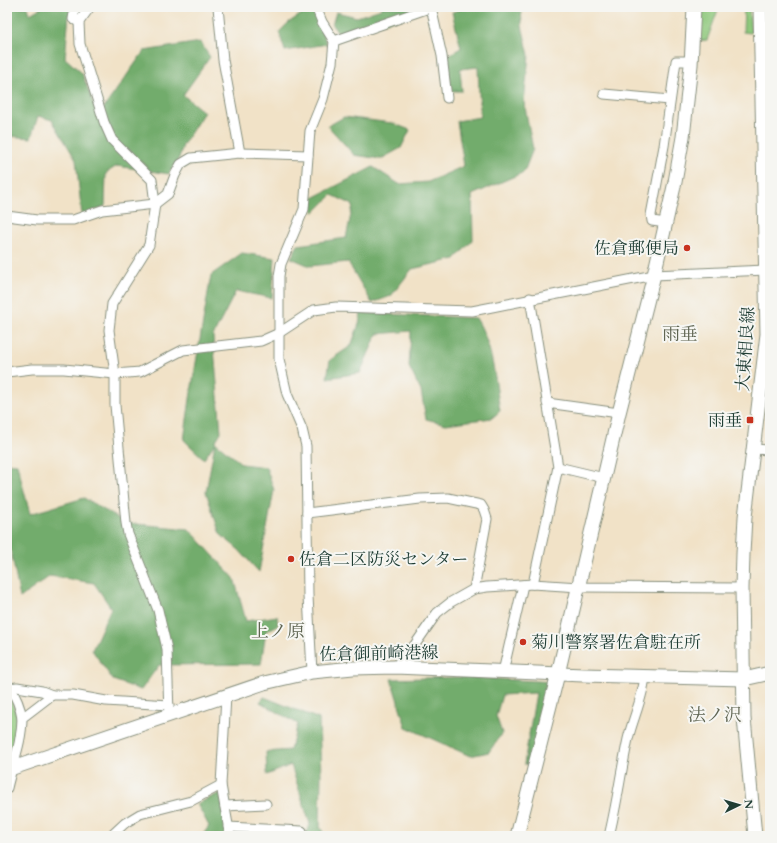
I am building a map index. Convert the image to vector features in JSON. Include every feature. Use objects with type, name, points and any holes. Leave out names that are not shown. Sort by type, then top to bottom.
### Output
[{"type":"main road","points":[[517,836],[558,674],[675,182],[683,137],[691,61],[694,7]]},
{"type":"main road","name":"大東相良線","points":[[755,836],[744,718],[742,588],[746,517],[767,334],[768,304],[766,270],[765,43],[760,7]]},
{"type":"main road","name":"佐倉御前崎港線","points":[[9,770],[169,710],[226,696],[264,683],[312,672],[353,668],[395,667],[558,674],[744,679],[770,673]]},
{"type":"street","points":[[75,7],[73,19],[79,22]]},
{"type":"street","points":[[8,687],[42,691],[52,695],[72,695],[169,710],[167,649],[158,610],[128,534],[126,523],[115,405],[115,374],[109,330],[112,304],[149,245],[155,204],[152,180],[112,140],[104,122],[80,44],[79,22],[90,7]]},
{"type":"street","points":[[218,7],[223,60],[240,153]]},
{"type":"street","points":[[312,672],[308,596],[306,446],[302,429],[287,394],[278,359],[281,264],[304,208],[310,131],[323,99],[332,63],[334,41],[322,22],[316,7]]},
{"type":"street","points":[[334,41],[432,7],[442,56],[447,98]]},
{"type":"street","points":[[666,223],[652,221],[651,215],[664,146],[676,62],[691,61]]},
{"type":"street","points":[[604,94],[670,100]]},
{"type":"street","points":[[7,216],[37,220],[73,220],[102,210],[155,204],[168,194],[181,164],[191,158],[240,153],[308,155]]},
{"type":"street","points":[[7,372],[32,369],[64,369],[115,374],[140,372],[183,350],[261,341],[279,333],[314,310],[336,307],[472,311],[530,298],[654,275],[766,270]]},
{"type":"street","points":[[530,298],[558,467],[533,584]]},
{"type":"street","points":[[547,403],[619,413]]},
{"type":"street","points":[[754,449],[770,450]]},
{"type":"street","points":[[558,467],[604,478]]},
{"type":"street","points":[[307,514],[420,498],[448,498],[481,505],[487,519],[474,589]]},
{"type":"street","points":[[395,667],[414,646],[437,613],[451,602],[474,589],[523,584],[579,587],[742,588]]},
{"type":"street","points":[[503,672],[523,584]]},
{"type":"street","points":[[609,836],[622,764],[630,730],[644,688],[645,676]]},
{"type":"street","points":[[7,788],[9,770],[19,746],[22,730],[22,718],[17,697],[8,687]]},
{"type":"street","points":[[22,718],[52,695]]},
{"type":"street","points":[[226,696],[221,785],[229,832],[302,831]]},
{"type":"street","points":[[111,836],[125,823],[140,814],[191,801],[221,785]]},
{"type":"street","points":[[224,806],[266,804]]},
{"type":"green space","points":[[7,7],[28,7],[30,14],[42,7],[75,7],[69,14],[65,58],[82,73],[98,116],[144,51],[200,42],[210,57],[183,95],[204,112],[183,145],[179,158],[169,174],[117,166],[106,173],[105,206],[82,216],[76,160],[52,120],[38,116],[31,138],[7,136]]},
{"type":"green space","points":[[302,7],[313,7],[327,44],[285,51],[279,32],[288,23],[303,13]]},
{"type":"green space","points":[[381,7],[413,7],[402,18],[339,34],[332,25],[336,12],[357,17],[381,9]]},
{"type":"green space","points":[[469,7],[521,7],[522,26],[529,55],[524,102],[533,149],[524,172],[472,195],[473,240],[455,259],[412,269],[391,296],[372,303],[348,262],[310,266],[291,258],[298,245],[346,238],[353,205],[332,195],[314,213],[309,200],[373,167],[399,184],[428,182],[464,166],[457,121],[480,117],[478,67],[460,69],[462,91],[450,91],[448,55],[461,48],[452,12]]},
{"type":"green space","points":[[702,7],[719,7],[707,40],[699,41]]},
{"type":"green space","points":[[744,7],[749,7],[751,33],[743,32]]},
{"type":"green space","points":[[344,117],[392,123],[410,130],[401,148],[381,159],[354,155],[328,126]]},
{"type":"green space","points":[[242,253],[275,258],[272,298],[236,291],[213,336],[221,432],[215,442],[242,464],[266,467],[274,490],[259,572],[239,550],[220,534],[206,492],[215,443],[204,459],[184,440],[211,275]]},
{"type":"green space","points":[[361,313],[476,318],[482,328],[490,351],[500,411],[492,418],[446,424],[426,419],[421,391],[409,367],[411,331],[377,334],[360,373],[327,378],[330,360],[351,346],[359,324]]},
{"type":"green space","points":[[7,463],[17,464],[30,514],[84,498],[126,523],[189,529],[234,578],[246,621],[277,616],[278,625],[266,631],[261,664],[159,665],[141,690],[113,680],[92,650],[111,608],[94,583],[50,576],[20,598],[7,531]]},
{"type":"green space","points":[[460,677],[555,682],[533,765],[524,764],[536,693],[502,695],[496,716],[502,733],[489,752],[470,756],[406,727],[391,679]]},
{"type":"green space","points":[[7,690],[18,718],[11,761],[7,761]]},
{"type":"green space","points":[[264,697],[319,719],[321,775],[320,827],[325,836],[245,835],[306,833],[310,824],[291,765],[267,775],[266,752],[290,750],[298,724],[260,702]]},
{"type":"green space","points":[[220,793],[228,836],[202,836],[209,826],[197,804]]},
{"type":"place","name":"佐倉郵便局","points":[[687,248]]},
{"type":"place","name":"雨垂","points":[[750,420]]},
{"type":"place","name":"佐倉二区防災センター","points":[[291,559]]},
{"type":"place","name":"菊川警察署佐倉駐在所","points":[[523,642]]},
{"type":"district","name":"雨垂","points":[[680,334]]},
{"type":"district","name":"上ノ原","points":[[278,631]]},
{"type":"district","name":"法ノ沢","points":[[715,715]]}]
